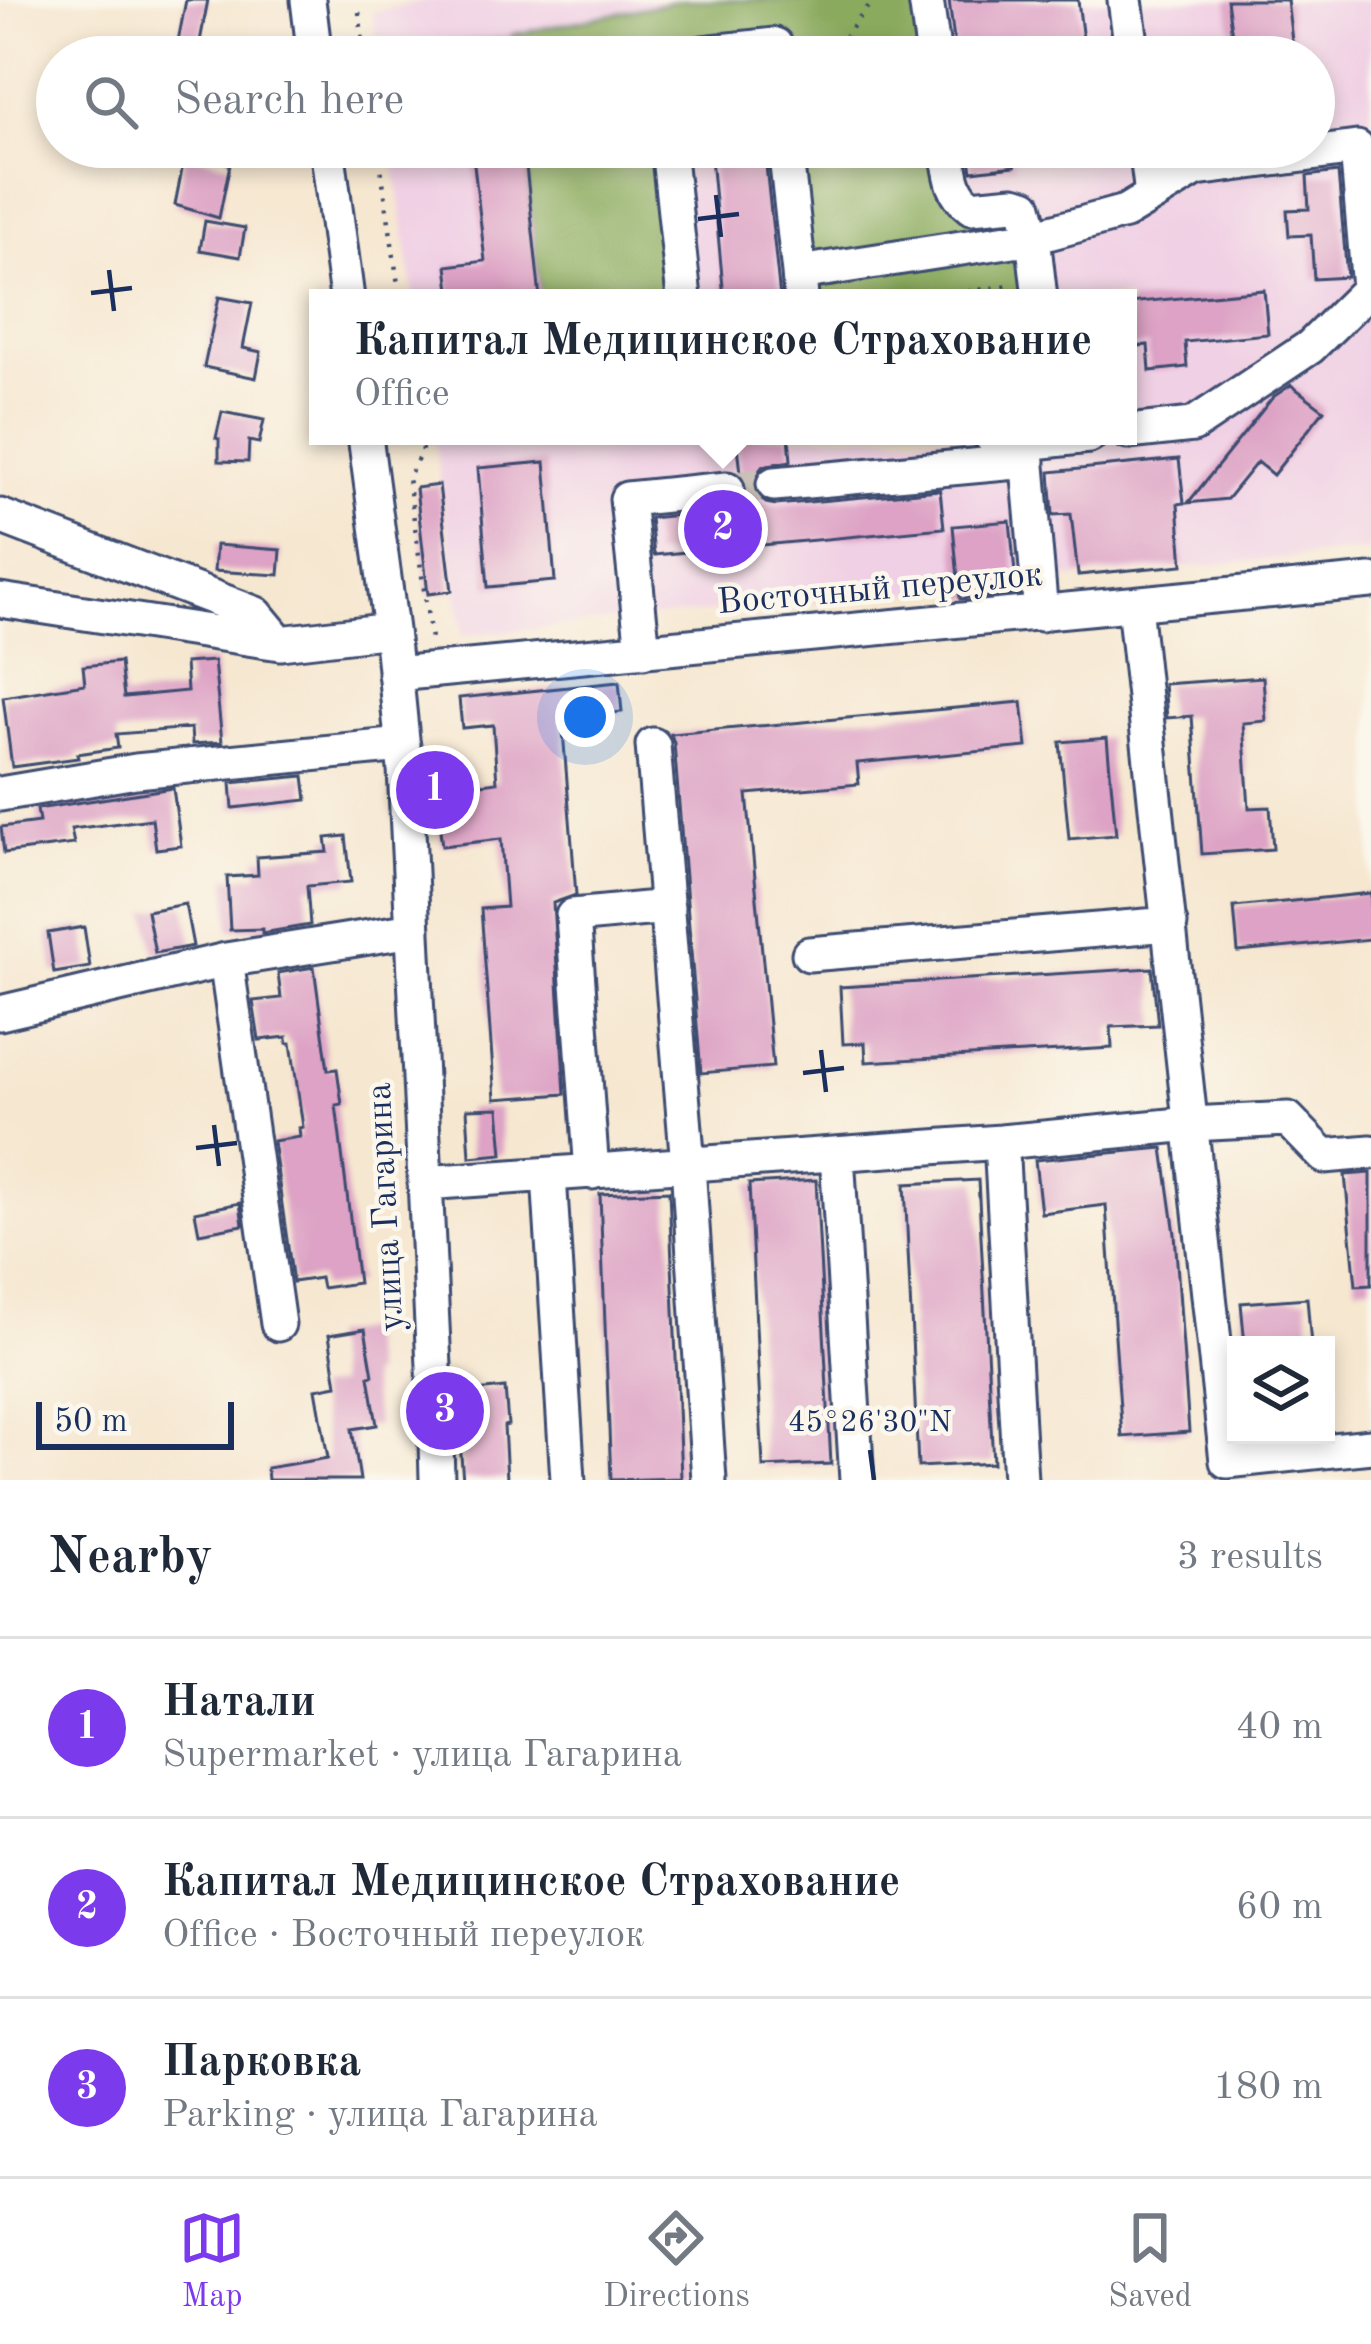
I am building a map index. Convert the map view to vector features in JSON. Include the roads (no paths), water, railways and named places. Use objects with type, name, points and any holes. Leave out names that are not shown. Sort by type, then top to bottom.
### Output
[{"type":"street","points":[[308,0],[312,36]]},
{"type":"street","points":[[926,0],[931,36]]},
{"type":"street","points":[[1125,0],[1130,36]]},
{"type":"street","points":[[1137,431],[1193,425],[1310,347],[1369,289],[1357,148],[1335,151]]},
{"type":"street","points":[[330,168],[346,289]]},
{"type":"street","points":[[670,168],[683,289]]},
{"type":"street","points":[[787,168],[800,285],[1033,237],[1125,212],[1204,168]]},
{"type":"street","points":[[950,168],[960,199],[971,207],[1025,206],[1039,289]]},
{"type":"street","points":[[1149,168],[1152,195]]},
{"type":"street","name":"улица Гагарина","points":[[366,445],[403,746],[437,1480]]},
{"type":"street","points":[[774,484],[1037,445]]},
{"type":"street","points":[[1041,614],[1050,445]]},
{"type":"street","points":[[643,651],[628,499],[727,489]]},
{"type":"street","points":[[0,516],[256,614],[280,643]]},
{"type":"street","name":"Восточный переулок","points":[[395,674],[1371,581]]},
{"type":"street","points":[[0,600],[280,643],[391,630]]},
{"type":"street","points":[[1134,604],[1227,1461],[1371,1447]]},
{"type":"street","points":[[0,794],[136,771],[403,746]]},
{"type":"street","points":[[653,746],[709,1480]]},
{"type":"street","points":[[592,1172],[573,916],[667,907]]},
{"type":"street","points":[[809,954],[1169,924]]},
{"type":"street","points":[[0,1013],[226,960],[413,930]]},
{"type":"street","points":[[226,960],[278,1324]]},
{"type":"street","points":[[425,1183],[1288,1119],[1324,1156],[1371,1152]]},
{"type":"street","points":[[1001,1142],[1020,1480]]},
{"type":"street","points":[[837,1154],[857,1480]]},
{"type":"street","points":[[549,1175],[568,1480]]},
{"type":"tunnel","points":[[727,489],[774,484]]},
{"type":"place","name":"Капитал Медицинское Страхование","points":[[723,529]]},
{"type":"place","name":"Натали","points":[[435,790]]},
{"type":"place","name":"Парковка","points":[[445,1411]]}]
